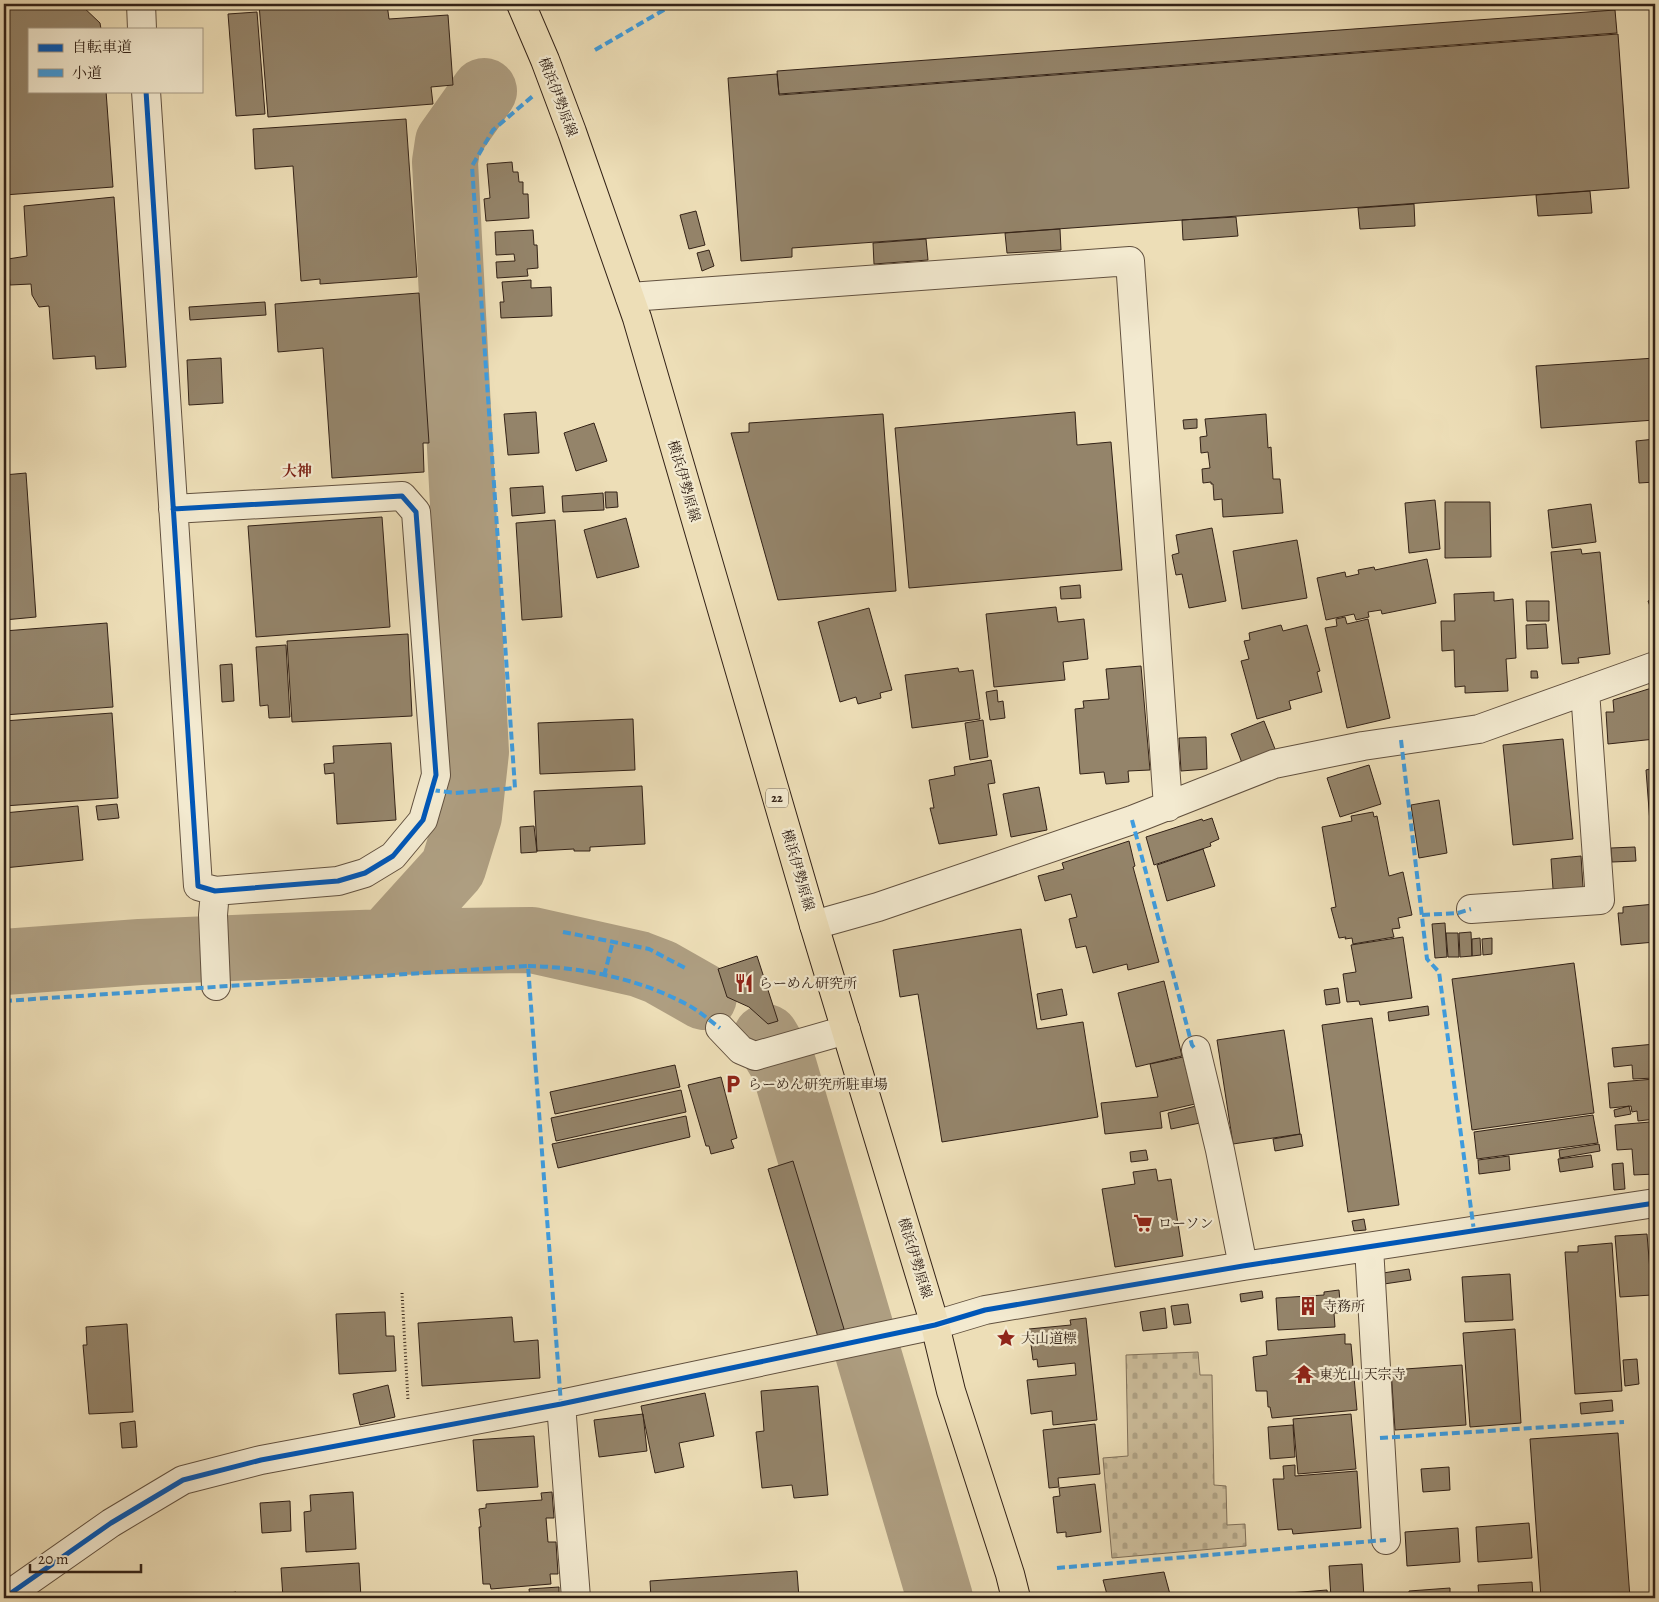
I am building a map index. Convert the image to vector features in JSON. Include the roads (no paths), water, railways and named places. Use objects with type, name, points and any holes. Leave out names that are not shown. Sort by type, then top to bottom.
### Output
[{"type":"main road","name":"横浜伊勢原線","points":[[521,4],[545,60],[572,132],[630,297],[814,925],[935,1325],[951,1391],[1016,1598]]},
{"type":"street","points":[[140,4],[142,28]]},
{"type":"street","points":[[146,92],[198,886],[214,903],[216,980]]},
{"type":"street","points":[[630,297],[1130,261],[1168,807]]},
{"type":"street","points":[[173,509],[402,496],[416,512],[436,775],[423,820],[393,856],[365,873],[338,881],[214,903]]},
{"type":"street","points":[[814,925],[878,907],[1168,807],[1274,764],[1363,746],[1479,729],[1655,666]]},
{"type":"street","points":[[1471,910],[1600,900],[1585,691]]},
{"type":"street","points":[[720,1028],[741,1050],[755,1056],[846,1030]]},
{"type":"street","points":[[1196,1050],[1220,1150],[1243,1266]]},
{"type":"street","points":[[4,1598],[111,1523],[183,1480],[261,1460],[561,1404],[935,1325],[985,1310],[1243,1266],[1655,1203]]},
{"type":"street","points":[[1369,1247],[1386,1540]]},
{"type":"street","points":[[561,1404],[576,1598]]},
{"type":"waterway","points":[[386,942],[453,868],[469,816],[476,752],[445,162],[448,142],[484,91]]},
{"type":"waterway","points":[[4,962],[140,952],[257,947],[386,942],[532,940],[639,964],[660,972],[704,997]]},
{"type":"waterway","points":[[766,1037],[784,1067],[940,1598]]},
{"type":"place","name":"らーめん研究所","points":[[744,983]]},
{"type":"place","name":"らーめん研究所駐車場","points":[[733,1084]]},
{"type":"place","name":"ローソン","points":[[1143,1223]]},
{"type":"place","name":"寺務所","points":[[1308,1306]]},
{"type":"place","name":"大山道標","points":[[1006,1338]]},
{"type":"place","name":"東光山 天宗寺","points":[[1304,1374]]},
{"type":"district","name":"大神","points":[[297,471]]}]
